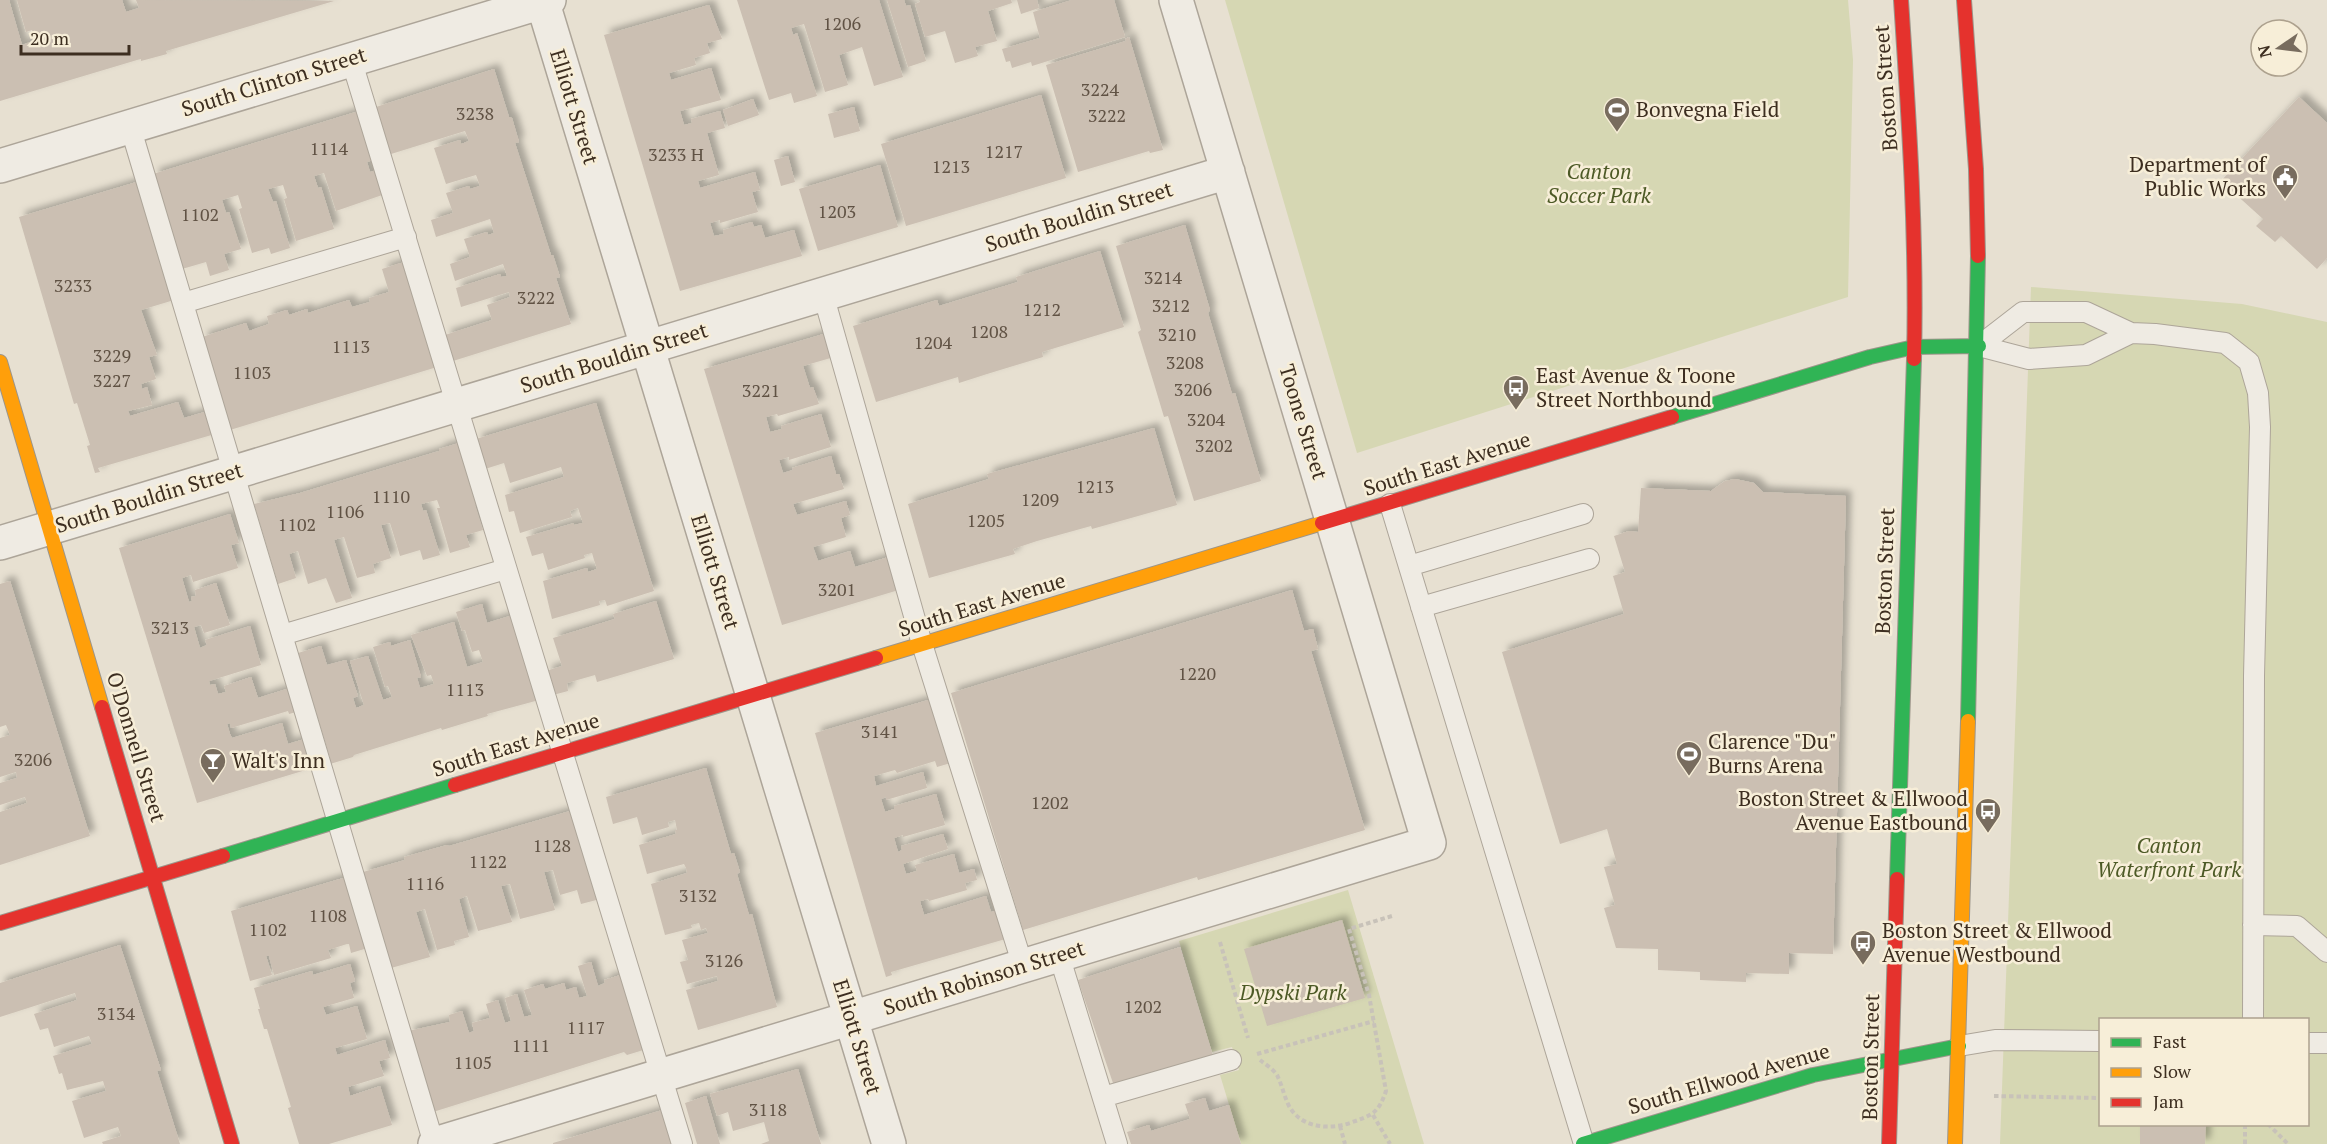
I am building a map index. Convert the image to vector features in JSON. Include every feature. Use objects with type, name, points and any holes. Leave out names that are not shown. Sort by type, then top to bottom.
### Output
[{"type":"street","name":"Toone Street","points":[[1176,0],[1429,843]]},
{"type":"street","name":"Boston Street","points":[[1889,1144],[1914,347],[1911,146],[1901,0]]},
{"type":"street","points":[[1955,1144],[1979,346],[1976,169],[1964,0]]},
{"type":"street","name":"South Clinton Street","points":[[0,166],[544,1]]},
{"type":"street","name":"Elliott Street","points":[[544,1],[889,1144]]},
{"type":"street","name":"South Bouldin Street","points":[[0,543],[1228,172]]},
{"type":"street","name":"South East Avenue","points":[[0,923],[1870,357],[1914,347],[1979,346]]},
{"type":"street","name":"O'Donnell Street","points":[[0,362],[232,1144]]},
{"type":"street","name":"South Robinson Street","points":[[435,1144],[1429,843]]},
{"type":"street","name":"South Ellwood Avenue","points":[[1583,1144],[1813,1075],[1959,1046]]},
{"type":"lane","points":[[351,59],[682,1144]]},
{"type":"lane","points":[[130,126],[435,1144]]},
{"type":"lane","points":[[183,303],[406,237]]},
{"type":"lane","points":[[823,294],[922,644],[1023,966]]},
{"type":"lane","points":[[1979,346],[2023,312],[2086,312],[2131,333],[2225,343],[2249,362],[2258,393],[2260,427],[2253,676],[2253,1018]]},
{"type":"lane","points":[[1979,346],[2029,359],[2086,355],[2131,333]]},
{"type":"lane","points":[[1389,504],[1583,1144]]},
{"type":"lane","points":[[1409,566],[1584,514]]},
{"type":"lane","points":[[1421,607],[1589,559]]},
{"type":"lane","points":[[282,634],[506,569]]},
{"type":"lane","points":[[2253,925],[2297,926],[2327,951]]},
{"type":"lane","points":[[1059,955],[1117,1144]]},
{"type":"lane","points":[[1959,1046],[1995,1040],[2099,1041]]},
{"type":"lane","points":[[2309,1042],[2327,1043]]},
{"type":"lane","points":[[1103,1097],[1231,1060]]},
{"type":"path","points":[[1210,909],[1250,1043]]},
{"type":"path","points":[[1374,1021],[1253,1055],[1276,1073],[1290,1108],[1307,1124],[1325,1127],[1340,1126],[1373,1114],[1381,1104],[1386,1091],[1374,1021],[1369,995],[1349,929],[1392,916]]},
{"type":"path","points":[[1994,1096],[2099,1098]]},
{"type":"path","points":[[1373,1114],[1390,1144]]},
{"type":"path","points":[[1340,1126],[1346,1144]]},
{"type":"path","points":[[2245,1126],[2245,1144]]},
{"type":"path","points":[[2269,1126],[2288,1144]]},
{"type":"green space","name":"Canton Soccer Park","points":[[1225,0],[1848,0],[1853,60],[1848,297],[1357,453]]},
{"type":"green space","name":"Canton Waterfront Park","points":[[2031,287],[2242,304],[2327,322],[2327,1144],[2000,1144]]},
{"type":"green space","name":"Dypski Park","points":[[1348,890],[1424,1144],[1241,1144],[1220,1075],[1239,1070],[1232,1047],[1212,1052],[1179,941]]},
{"type":"building","points":[[0,0],[9,0],[22,45],[36,40],[32,30],[26,32],[17,0],[122,0],[126,12],[139,8],[136,0],[334,1],[166,51],[167,54],[137,60],[0,101]]},
{"type":"building","points":[[737,0],[879,0],[903,77],[874,86],[862,47],[839,55],[848,85],[825,92],[804,24],[791,28],[793,35],[797,33],[817,96],[794,103],[791,93],[769,100]]},
{"type":"building","points":[[887,0],[904,0],[906,6],[910,5],[926,61],[908,67]]},
{"type":"building","points":[[919,0],[1011,0],[1012,3],[988,11],[997,41],[975,47],[978,56],[955,63],[945,31],[925,37],[915,4],[920,2]]},
{"type":"building","points":[[1017,0],[1037,0],[1039,8],[1021,14]]},
{"type":"building","points":[[1072,0],[1114,0],[1125,37],[1032,66],[1031,62],[1012,68],[1010,61],[1006,62],[1002,49],[1040,38],[1033,12]]},
{"type":"building","points":[[709,5],[722,39],[707,43],[710,53],[694,58],[696,65],[669,73],[671,80],[711,68],[721,100],[680,111],[684,125],[692,123],[691,119],[720,111],[725,128],[707,133],[719,175],[698,181],[700,188],[755,172],[760,190],[752,192],[758,212],[720,223],[720,220],[710,223],[714,236],[724,234],[723,230],[752,222],[754,227],[761,225],[765,238],[794,230],[802,256],[680,291],[604,35]]},
{"type":"building","points":[[1129,37],[1163,150],[1150,153],[1149,151],[1078,172],[1046,65],[1126,41],[1125,39]]},
{"type":"building","points":[[494,69],[509,117],[512,118],[519,142],[515,143],[560,277],[556,278],[571,324],[453,361],[445,335],[492,320],[487,305],[510,297],[509,292],[461,307],[456,288],[500,274],[501,277],[507,276],[503,264],[455,281],[450,264],[470,257],[464,239],[487,232],[488,235],[494,233],[490,219],[436,237],[431,220],[453,213],[446,193],[469,186],[470,189],[480,186],[476,175],[446,184],[434,148],[460,140],[461,144],[469,141],[465,131],[391,154],[376,107]]},
{"type":"building","points":[[1041,95],[1066,178],[906,226],[881,144]]},
{"type":"building","name":"Department of Public Works","points":[[2299,97],[2327,123],[2327,258],[2317,269],[2281,236],[2275,242],[2256,226],[2263,219],[2221,181]]},
{"type":"building","points":[[753,99],[759,115],[728,126],[723,110]]},
{"type":"building","points":[[854,107],[860,131],[834,138],[828,114]]},
{"type":"building","points":[[359,111],[373,160],[367,162],[370,172],[377,170],[385,194],[336,211],[324,173],[314,176],[318,188],[321,187],[334,229],[296,241],[284,199],[287,198],[283,185],[268,189],[273,202],[276,201],[290,248],[271,254],[269,248],[252,253],[239,209],[242,208],[238,195],[222,200],[226,213],[229,212],[241,249],[224,254],[229,270],[210,276],[206,262],[182,269],[153,174]]},
{"type":"building","points":[[788,156],[795,182],[781,186],[774,160]]},
{"type":"building","points":[[880,165],[898,227],[818,251],[799,189]]},
{"type":"building","points":[[140,181],[174,300],[141,310],[157,355],[149,357],[156,379],[141,384],[142,389],[147,387],[152,405],[128,411],[130,416],[178,402],[184,418],[208,411],[215,434],[98,468],[100,472],[95,473],[87,446],[90,445],[77,403],[74,404],[19,217]]},
{"type":"building","points":[[1185,225],[1232,394],[1235,393],[1261,481],[1194,501],[1168,416],[1164,417],[1138,332],[1141,330],[1116,246]]},
{"type":"building","points":[[1100,251],[1124,327],[1042,352],[1043,357],[959,383],[958,377],[876,402],[853,326],[937,300],[939,306],[1018,282],[1016,277]]},
{"type":"building","points":[[404,262],[437,367],[230,430],[202,337],[246,323],[249,331],[269,324],[267,316],[287,310],[289,315],[307,309],[308,313],[349,300],[352,307],[370,302],[369,298],[389,292],[382,269]]},
{"type":"building","points":[[827,333],[834,357],[803,366],[810,388],[813,387],[819,404],[778,416],[777,414],[766,417],[770,432],[782,429],[781,426],[821,414],[831,447],[789,460],[789,457],[779,460],[783,473],[831,456],[836,474],[839,474],[844,489],[793,504],[797,515],[846,501],[850,515],[841,518],[846,537],[813,547],[818,561],[850,551],[855,567],[892,556],[902,589],[782,625],[704,369]]},
{"type":"building","points":[[596,403],[654,591],[607,606],[605,600],[599,601],[600,605],[552,619],[543,581],[587,568],[588,572],[597,569],[592,553],[584,555],[585,558],[548,570],[543,553],[532,556],[526,537],[574,523],[574,525],[583,523],[578,508],[570,511],[572,517],[520,533],[514,511],[509,512],[505,495],[564,477],[561,467],[510,483],[504,463],[485,469],[476,439]]},
{"type":"building","points":[[1154,428],[1177,505],[1092,529],[1091,526],[1037,541],[1013,549],[1015,554],[929,578],[908,504],[989,479],[987,474]]},
{"type":"building","points":[[459,443],[478,504],[475,505],[483,530],[466,535],[470,547],[450,553],[437,508],[440,508],[437,500],[421,504],[423,511],[426,510],[440,555],[423,560],[420,550],[400,556],[390,523],[381,525],[391,558],[373,564],[375,573],[357,578],[344,537],[334,540],[352,598],[336,603],[326,578],[308,584],[298,551],[289,554],[296,578],[278,584],[254,504],[300,493]]},
{"type":"building","name":"Clarence \"Du\" Burns Arena","points":[[1735,479],[1754,483],[1763,492],[1846,496],[1833,954],[1789,953],[1789,974],[1746,973],[1746,982],[1700,980],[1700,972],[1658,970],[1658,949],[1616,948],[1604,908],[1615,905],[1604,867],[1617,864],[1607,829],[1560,844],[1502,652],[1624,614],[1613,576],[1625,572],[1614,536],[1629,531],[1638,532],[1641,488],[1711,491],[1725,481]]},
{"type":"building","points":[[230,514],[239,543],[231,545],[238,568],[193,582],[191,575],[182,578],[189,602],[192,601],[191,597],[196,596],[195,590],[216,583],[230,625],[204,633],[201,625],[194,627],[200,648],[207,645],[205,640],[250,626],[261,665],[209,681],[210,685],[215,684],[218,694],[226,692],[224,686],[251,677],[258,698],[293,687],[300,711],[289,714],[288,711],[231,728],[230,723],[227,724],[230,734],[232,738],[282,723],[288,744],[311,737],[319,766],[197,803],[119,548]]},
{"type":"building","points":[[10,581],[90,836],[0,865],[0,812],[27,803],[25,797],[0,805],[0,783],[17,778],[16,772],[0,777],[0,738],[10,735],[6,725],[0,727],[0,584]]},
{"type":"building","points":[[1292,590],[1304,631],[1313,629],[1318,649],[1311,651],[1365,830],[1198,880],[1197,877],[1023,930],[951,693]]},
{"type":"building","points":[[656,601],[674,659],[597,682],[595,675],[567,683],[568,691],[553,695],[546,671],[562,666],[553,638],[615,619],[613,614]]},
{"type":"building","points":[[482,604],[487,623],[513,615],[539,700],[487,714],[488,716],[442,730],[441,728],[330,764],[298,653],[321,646],[327,665],[346,660],[358,696],[353,698],[356,708],[364,705],[350,661],[368,656],[383,700],[392,697],[388,686],[385,687],[373,647],[390,642],[391,646],[410,640],[421,677],[417,678],[420,688],[434,684],[431,675],[427,676],[411,635],[454,622],[467,667],[483,662],[479,650],[472,652],[456,612]]},
{"type":"building","points":[[935,698],[954,762],[937,767],[935,761],[897,773],[895,770],[874,776],[876,786],[923,772],[927,788],[886,800],[886,797],[881,799],[885,812],[894,809],[894,806],[936,794],[945,825],[894,838],[898,852],[902,850],[901,846],[943,834],[948,849],[903,864],[906,874],[917,871],[915,865],[954,854],[959,873],[974,869],[977,880],[965,883],[967,890],[929,901],[928,899],[920,901],[924,915],[986,896],[991,912],[1001,909],[1009,938],[891,972],[892,975],[886,977],[815,733]]},
{"type":"building","points":[[706,768],[731,854],[734,853],[740,872],[737,874],[749,915],[752,914],[777,1007],[698,1030],[686,990],[718,981],[717,976],[687,984],[680,962],[688,960],[682,940],[708,933],[706,928],[701,930],[699,923],[691,925],[692,928],[665,935],[651,884],[687,873],[686,868],[684,864],[647,874],[639,845],[676,834],[675,820],[668,822],[669,827],[642,835],[637,817],[613,824],[606,797]]},
{"type":"building","points":[[577,809],[604,898],[581,904],[577,890],[560,895],[553,870],[544,872],[555,910],[520,919],[510,884],[501,886],[512,922],[478,931],[467,896],[464,897],[459,899],[469,937],[454,941],[455,945],[437,950],[425,909],[416,912],[430,957],[391,968],[363,872],[405,860],[404,857]]},
{"type":"building","points":[[350,876],[371,947],[351,953],[349,944],[347,944],[328,950],[331,958],[274,975],[269,956],[266,956],[272,975],[250,981],[231,911]]},
{"type":"building","points":[[1342,920],[1365,998],[1267,1026],[1244,949]]},
{"type":"building","points":[[120,945],[161,1070],[157,1071],[180,1144],[103,1144],[102,1142],[121,1136],[118,1127],[84,1138],[72,1101],[106,1091],[103,1081],[67,1090],[62,1073],[59,1074],[53,1056],[92,1044],[89,1036],[54,1047],[48,1028],[40,1030],[34,1014],[77,1000],[75,993],[0,1017],[0,983]]},
{"type":"building","points":[[1180,947],[1213,1056],[1114,1086],[1078,980]]},
{"type":"building","points":[[591,962],[598,986],[605,983],[604,980],[627,973],[650,1048],[627,1055],[624,1052],[433,1112],[408,1031],[450,1022],[449,1015],[462,1011],[469,1033],[474,1031],[472,1023],[490,1018],[486,1004],[498,1000],[505,1023],[511,1021],[505,998],[517,994],[524,1017],[532,1015],[524,990],[543,984],[545,989],[564,983],[566,990],[576,987],[579,998],[587,996],[578,966]]},
{"type":"building","points":[[350,964],[355,981],[350,983],[354,998],[323,1007],[326,1015],[357,1006],[367,1039],[335,1048],[337,1055],[385,1040],[390,1058],[379,1061],[384,1076],[348,1087],[350,1096],[380,1086],[392,1125],[329,1144],[299,1144],[288,1108],[291,1107],[267,1029],[264,1029],[254,988],[312,971],[313,975]]},
{"type":"building","points":[[798,1069],[821,1144],[761,1144],[769,1141],[764,1122],[733,1131],[728,1112],[717,1116],[710,1094]]},
{"type":"building","points":[[706,1096],[720,1144],[697,1144],[685,1103]]},
{"type":"building","points":[[1205,1098],[1209,1111],[1229,1105],[1241,1144],[1131,1144],[1127,1132],[1149,1125],[1151,1131],[1190,1119],[1185,1104]]},
{"type":"building","points":[[669,1108],[680,1144],[553,1144],[553,1143]]},
{"type":"building","points":[[2140,1126],[2206,1126],[2205,1144],[2140,1144]]},
{"type":"traffic: fast","points":[[1968,721],[1978,256]]},
{"type":"traffic: fast","points":[[1672,417],[1870,357],[1914,347],[1979,346]]},
{"type":"traffic: fast","points":[[1897,879],[1914,359]]},
{"type":"traffic: fast","points":[[223,856],[455,785]]},
{"type":"traffic: fast","points":[[1583,1144],[1813,1075],[1959,1046]]},
{"type":"traffic: slow","points":[[0,362],[102,707]]},
{"type":"traffic: slow","points":[[876,658],[1322,523]]},
{"type":"traffic: slow","points":[[1955,1144],[1968,721]]},
{"type":"traffic: jam","points":[[1901,0],[1913,224],[1914,359]]},
{"type":"traffic: jam","points":[[1964,0],[1976,169],[1978,256]]},
{"type":"traffic: jam","points":[[1322,523],[1672,417]]},
{"type":"traffic: jam","points":[[455,785],[876,658]]},
{"type":"traffic: jam","points":[[102,707],[232,1144]]},
{"type":"traffic: jam","points":[[0,923],[223,856]]},
{"type":"traffic: jam","points":[[1889,1144],[1897,879]]},
{"type":"place","name":"Bonvegna Field","points":[[1617,133]]},
{"type":"place","name":"Department of Public Works","points":[[2285,200]]},
{"type":"place","name":"East Avenue & Toone Street Northbound","points":[[1516,411]]},
{"type":"place","name":"Clarence \"Du\" Burns Arena","points":[[1689,777]]},
{"type":"place","name":"Walt's Inn","points":[[213,784]]},
{"type":"place","name":"Boston Street & Ellwood Avenue Eastbound","points":[[1988,834]]},
{"type":"place","name":"Boston Street & Ellwood Avenue Westbound","points":[[1863,966]]}]
